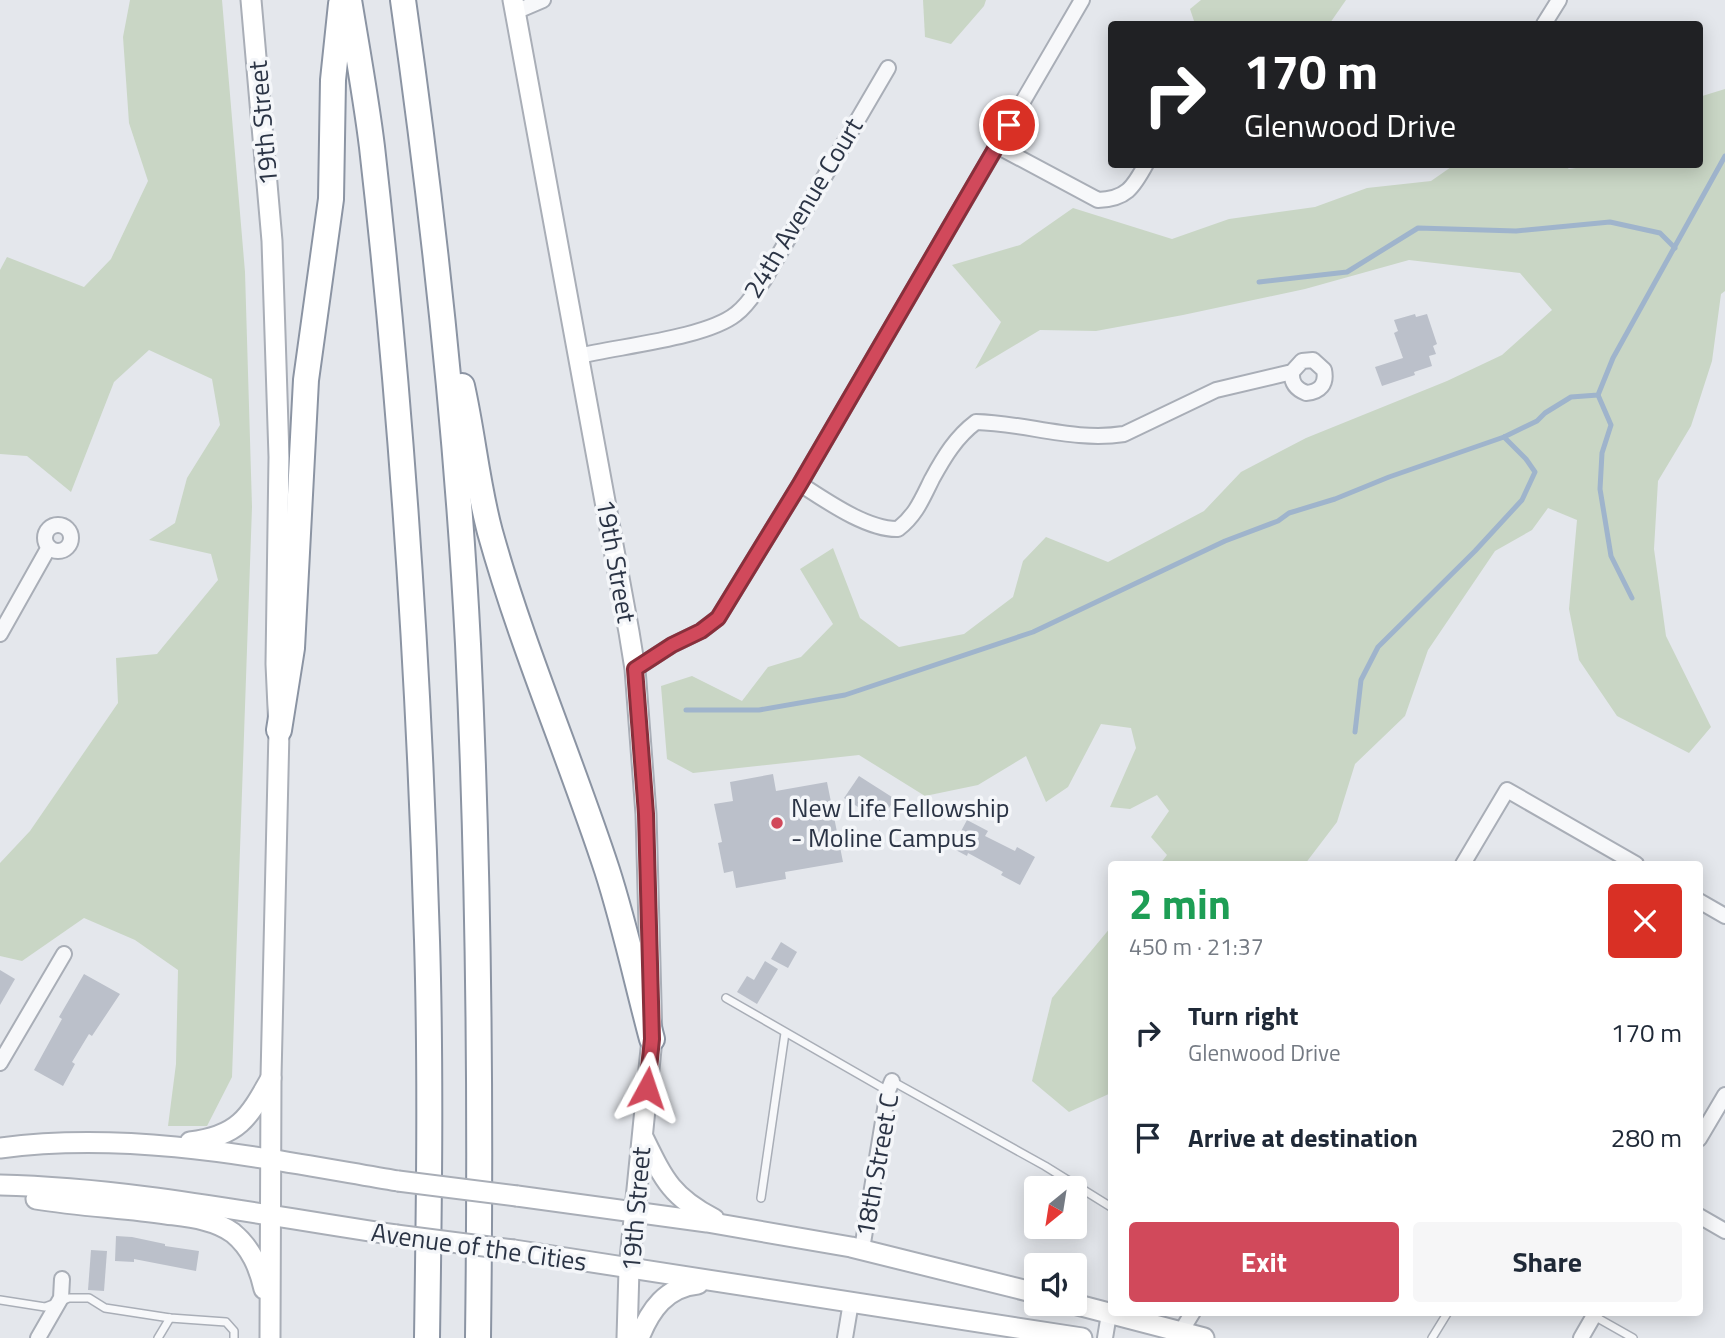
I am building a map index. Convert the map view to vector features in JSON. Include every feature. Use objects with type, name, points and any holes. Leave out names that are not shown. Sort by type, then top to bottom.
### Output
[{"type":"highway","points":[[279,730],[292,648],[306,380],[331,199],[333,80],[341,0]]},
{"type":"highway","points":[[349,0],[372,145],[398,410],[414,612],[427,940],[430,1148],[427,1338]]},
{"type":"highway","points":[[403,0],[435,256],[457,493],[471,721],[480,1002],[478,1338]]},
{"type":"highway","points":[[435,256],[490,533],[537,680],[622,917],[652,1039]]},
{"type":"main road","name":"19th Street","points":[[251,0],[272,242],[278,368],[276,664],[279,730],[271,1077],[270,1329]]},
{"type":"main road","name":"19th Street","points":[[514,6],[635,669],[646,814],[652,1039],[629,1269],[626,1338]]},
{"type":"main road","points":[[162,1145],[205,1140],[243,1122],[271,1077]]},
{"type":"main road","points":[[643,1137],[663,1177],[677,1195],[696,1210],[727,1226]]},
{"type":"main road","name":"Avenue of the Cities","points":[[0,1148],[66,1143],[138,1143],[224,1151],[398,1181],[727,1226],[862,1249],[1024,1290]]},
{"type":"main road","name":"Avenue of the Cities","points":[[0,1185],[98,1192],[514,1250],[1082,1338]]},
{"type":"main road","points":[[0,1194],[126,1208],[213,1223],[234,1234],[259,1266],[270,1329]]},
{"type":"main road","points":[[639,1338],[655,1304],[673,1292],[685,1285],[725,1283]]},
{"type":"main road","points":[[1087,1308],[1108,1314]]},
{"type":"main road","points":[[1116,1316],[1179,1335],[1204,1338]]},
{"type":"street","points":[[514,6],[543,0]]},
{"type":"street","points":[[635,669],[672,645],[701,631],[718,618],[800,484],[1082,0]]},
{"type":"street","points":[[1546,21],[1559,0]]},
{"type":"street","name":"24th Avenue Court","points":[[579,356],[709,329],[735,315],[764,280],[888,68]]},
{"type":"street","points":[[997,146],[1098,200],[1112,199],[1123,194],[1133,186],[1144,168]]},
{"type":"street","points":[[800,484],[834,505],[877,526],[898,529],[909,521],[921,504],[949,449],[963,432],[976,422],[1070,435],[1117,435],[1216,390],[1293,372]]},
{"type":"street","points":[[0,634],[48,547]]},
{"type":"street","points":[[1466,861],[1507,790],[1631,861]]},
{"type":"street","points":[[1703,903],[1725,916]]},
{"type":"street","points":[[0,1063],[64,954]]},
{"type":"street","name":"18th Street C","points":[[862,1249],[890,1086]]},
{"type":"street","points":[[1703,1132],[1725,1095]]},
{"type":"street","points":[[1703,1218],[1725,1231]]},
{"type":"street","points":[[38,1338],[58,1303],[62,1279]]},
{"type":"street","points":[[845,1338],[851,1302]]},
{"type":"street","points":[[1105,1338],[1109,1316]]},
{"type":"street","points":[[1179,1335],[1191,1316]]},
{"type":"street","points":[[1581,1338],[1594,1316]]},
{"type":"lane","points":[[726,998],[785,1033],[1045,1166],[1108,1205]]},
{"type":"lane","points":[[761,1198],[785,1033]]},
{"type":"lane","points":[[0,1300],[45,1307],[69,1298],[89,1298],[105,1308],[170,1318],[226,1322],[234,1331],[234,1338]]},
{"type":"lane","points":[[1432,1338],[1446,1316]]},
{"type":"lane","points":[[1598,1316],[1633,1338]]},
{"type":"lane","points":[[158,1338],[170,1318]]},
{"type":"green space","points":[[130,0],[222,0],[245,272],[252,507],[232,1077],[207,1126],[168,1126],[176,1064],[178,970],[135,940],[84,918],[22,961],[0,956],[0,863],[30,831],[118,703],[116,658],[157,654],[218,580],[211,554],[149,540],[175,523],[187,478],[220,425],[212,379],[149,350],[114,382],[71,492],[27,456],[0,454],[0,270],[7,257],[84,287],[111,259],[148,181],[129,123],[123,37]]},
{"type":"green space","points":[[923,0],[986,0],[984,6],[951,44],[925,37]]},
{"type":"green space","points":[[1201,0],[1346,0],[1331,21],[1194,21],[1190,9]]},
{"type":"green space","points":[[1725,89],[1725,291],[1721,294],[1712,361],[1691,426],[1658,481],[1654,549],[1666,636],[1711,727],[1689,753],[1617,716],[1579,660],[1569,609],[1577,520],[1548,508],[1532,530],[1495,551],[1428,650],[1405,716],[1355,764],[1337,822],[1307,861],[1162,861],[1167,855],[1151,837],[1169,811],[1157,795],[1130,809],[1110,807],[1136,748],[1131,728],[1101,724],[1068,787],[1046,802],[1026,756],[978,785],[925,796],[859,755],[693,773],[667,759],[661,686],[692,676],[742,701],[768,667],[801,657],[833,624],[800,569],[833,548],[860,618],[899,647],[964,634],[1013,597],[1023,561],[1046,537],[1108,562],[1204,511],[1241,472],[1306,438],[1447,381],[1502,355],[1552,310],[1520,273],[1409,260],[1305,289],[1183,315],[1096,331],[1040,330],[975,369],[1001,322],[952,265],[1020,245],[1073,208],[1172,239],[1229,219],[1315,207],[1367,188],[1431,181],[1450,168],[1703,168],[1703,96]]},
{"type":"green space","points":[[1108,931],[1108,1094],[1069,1112],[1032,1081],[1052,998]]},
{"type":"building","points":[[1415,314],[1416,317],[1427,314],[1437,344],[1433,346],[1436,354],[1429,356],[1432,366],[1382,386],[1375,367],[1403,358],[1394,333],[1398,331],[1394,320]]},
{"type":"building","name":"New Life Fellowship - Moline Campus","points":[[773,774],[776,791],[827,782],[843,862],[785,872],[786,879],[736,888],[733,871],[724,873],[718,843],[722,842],[714,804],[733,801],[730,782]]},
{"type":"building","points":[[859,776],[895,799],[880,821],[844,798]]},
{"type":"building","points":[[967,820],[988,831],[985,836],[1015,851],[1017,847],[1035,857],[1020,885],[1001,875],[1003,872],[968,853],[967,856],[952,848]]},
{"type":"building","points":[[781,942],[797,952],[788,968],[771,959]]},
{"type":"building","points":[[765,961],[778,969],[757,1004],[737,992],[747,976],[754,980]]},
{"type":"building","points":[[0,970],[15,979],[0,1005]]},
{"type":"building","points":[[84,974],[120,994],[92,1036],[89,1034],[72,1062],[75,1064],[63,1086],[34,1070],[62,1019],[59,1017]]},
{"type":"building","points":[[116,1236],[199,1251],[196,1271],[134,1259],[134,1262],[115,1261]]},
{"type":"building","points":[[91,1250],[107,1251],[104,1291],[88,1290]]},
{"type":"waterway","points":[[686,710],[759,710],[845,695],[1033,632],[1225,541],[1278,521],[1289,513],[1335,499],[1504,437],[1537,421],[1571,397],[1598,395],[1613,358],[1725,156]]},
{"type":"waterway","points":[[1259,282],[1347,272],[1418,228],[1516,231],[1610,222],[1660,233],[1675,248]]},
{"type":"waterway","points":[[1598,395],[1611,425],[1602,453],[1600,489],[1611,556],[1632,598]]},
{"type":"waterway","points":[[1355,732],[1361,680],[1378,647],[1475,551],[1522,500],[1535,472],[1504,437]]},
{"type":"place","name":"New Life Fellowship - Moline Campus","points":[[777,823]]},
{"type":"route","points":[[647,1088],[652,1039],[646,814],[635,669],[672,645],[701,631],[718,618],[800,484],[1009,125]]}]
